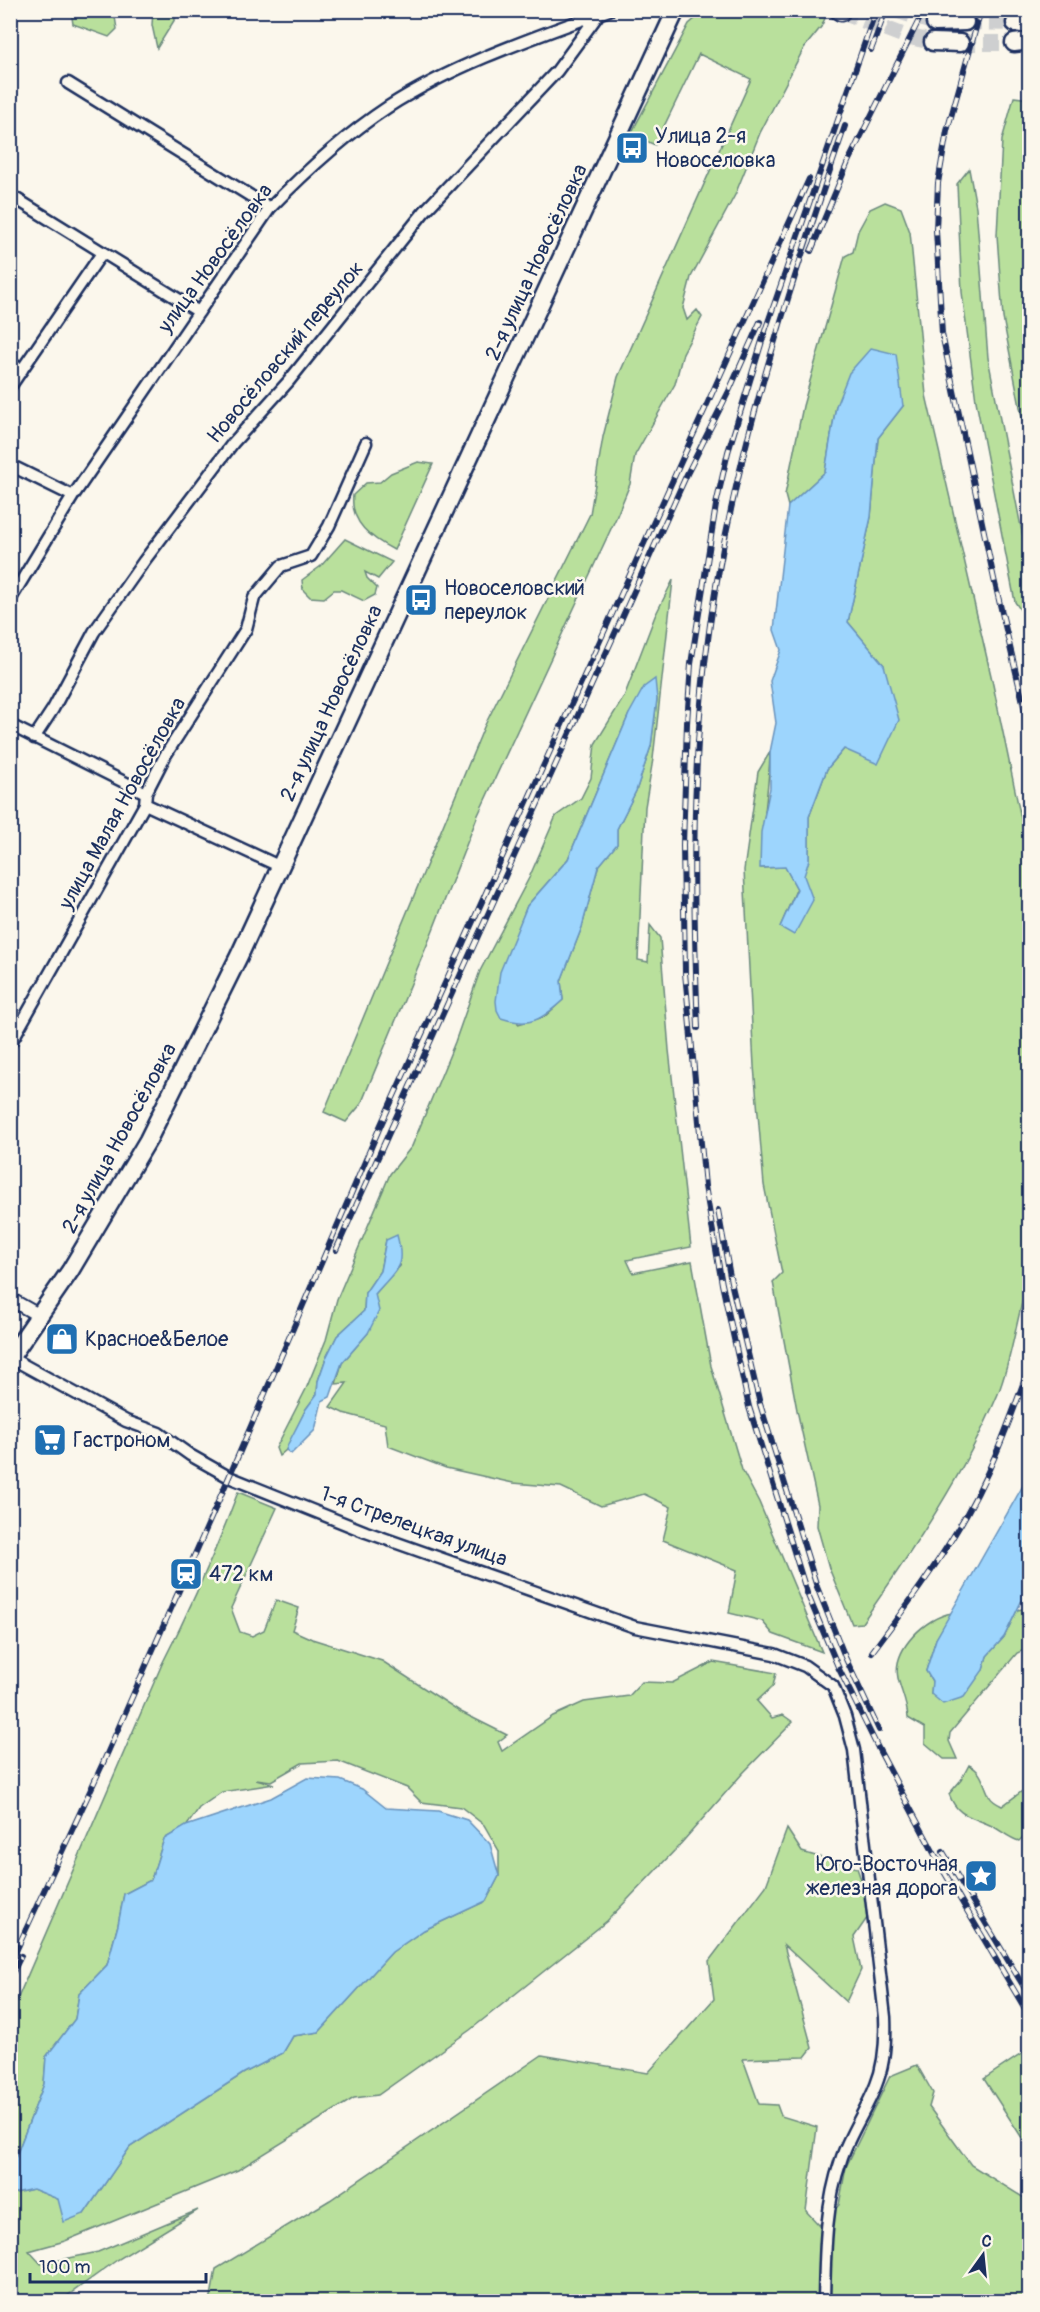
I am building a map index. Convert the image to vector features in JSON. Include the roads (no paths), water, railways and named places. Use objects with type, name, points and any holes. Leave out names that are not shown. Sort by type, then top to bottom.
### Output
[{"type":"main road","name":"2-я улица Новосёловка","points":[[11,1358],[97,1228],[148,1140],[239,956],[676,10]]},
{"type":"main road","name":"2-я улица Новосёловка","points":[[660,48],[687,10]]},
{"type":"main road","points":[[935,23],[965,22]]},
{"type":"main road","points":[[933,42],[960,43]]},
{"type":"street","name":"улица Новосёловка","points":[[10,600],[73,496],[270,208],[308,169],[349,135],[422,87],[500,52],[609,10]]},
{"type":"street","name":"Новосёловский переулок","points":[[34,738],[53,709],[94,632],[233,443],[288,382],[424,212],[557,71],[598,15]]},
{"type":"street","points":[[68,83],[270,208]]},
{"type":"street","points":[[10,195],[199,312]]},
{"type":"street","points":[[10,387],[102,253]]},
{"type":"street","points":[[10,363],[22,370]]},
{"type":"street","name":"улица Малая Новосёловка","points":[[10,1044],[145,798],[165,756],[246,629],[254,598],[280,566],[311,556],[329,526],[366,443]]},
{"type":"street","points":[[10,465],[73,496]]},
{"type":"street","points":[[10,725],[145,798],[281,867]]},
{"type":"street","points":[[10,1299],[40,1316]]},
{"type":"street","name":"1-я Стрелецкая улица","points":[[11,1358],[126,1421],[159,1433],[190,1455],[223,1474],[366,1532],[635,1627],[774,1654],[805,1666],[833,1686],[845,1716],[854,1750],[885,2017],[886,2043],[876,2085],[841,2158],[831,2195],[826,2229],[824,2301]]},
{"type":"water","points":[[871,348],[896,354],[903,406],[878,438],[871,517],[848,622],[884,665],[899,720],[878,764],[844,749],[827,769],[809,817],[809,860],[804,876],[813,900],[794,935],[780,927],[797,889],[785,867],[760,868],[761,832],[770,788],[770,752],[776,723],[770,681],[781,650],[774,630],[788,506],[825,472],[836,406],[849,373]]},
{"type":"water","points":[[655,679],[657,699],[651,746],[636,791],[617,829],[617,844],[598,867],[582,927],[561,981],[563,1000],[548,1013],[535,1020],[520,1022],[501,1018],[496,1001],[500,972],[527,906],[568,859],[629,714],[644,687]]},
{"type":"water","points":[[397,1235],[400,1262],[394,1273],[375,1294],[379,1311],[368,1333],[342,1363],[330,1397],[322,1401],[315,1430],[291,1454],[286,1450],[288,1444],[306,1409],[317,1394],[318,1381],[326,1358],[337,1336],[364,1311],[365,1293],[380,1271],[386,1240]]},
{"type":"water","points":[[1029,1475],[1029,1594],[1021,1602],[1004,1637],[987,1656],[983,1670],[964,1697],[943,1704],[931,1694],[932,1681],[926,1671],[936,1639]]},
{"type":"water","points":[[307,1778],[340,1780],[362,1789],[386,1808],[438,1811],[467,1820],[490,1844],[499,1876],[486,1901],[424,1930],[392,1952],[319,2032],[293,2036],[283,2053],[244,2073],[130,2147],[84,2214],[64,2222],[58,2199],[33,2189],[11,2194],[11,2169],[44,2084],[46,2057],[75,2019],[79,1994],[107,1965],[124,1894],[151,1880],[164,1839],[186,1826],[271,1798]]},
{"type":"tunnel","points":[[895,10],[935,23]]},
{"type":"tunnel","points":[[841,12],[905,36],[933,42]]},
{"type":"tunnel","points":[[965,22],[1015,23]]},
{"type":"tunnel","points":[[960,43],[1014,43]]},
{"type":"railway","points":[[876,10],[766,328],[728,452],[716,505],[691,664],[687,723],[683,845],[685,973],[705,1186],[722,1284],[749,1407],[807,1593],[839,1669],[878,1748],[943,1870],[1030,2017]]},
{"type":"railway","points":[[871,50],[886,10]]},
{"type":"railway","points":[[811,251],[848,162],[924,10]]},
{"type":"railway","points":[[981,10],[947,131],[938,183],[936,230],[942,334],[994,579],[1030,732]]},
{"type":"railway","points":[[698,1028],[694,891],[695,799],[700,708],[715,594],[727,526],[760,391],[845,126]]},
{"type":"railway","points":[[10,1964],[103,1763],[379,1129],[809,179]]},
{"type":"railway","points":[[336,1250],[687,474],[729,391],[760,322]]},
{"type":"railway","points":[[718,1210],[731,1282],[760,1404],[817,1587],[845,1657],[879,1730]]},
{"type":"railway","points":[[872,1652],[926,1578],[968,1512],[998,1450],[1030,1364]]},
{"type":"railway","points":[[943,1852],[1030,1997]]},
{"type":"railway","points":[[10,1978],[21,1956]]},
{"type":"place","name":"Улица 2-я Новоселовка","points":[[632,148]]},
{"type":"place","name":"Новоселовский переулок","points":[[421,600]]},
{"type":"place","name":"Красное&Белое","points":[[62,1339]]},
{"type":"place","name":"Гастроном","points":[[50,1440]]},
{"type":"place","name":"472 км","points":[[186,1574]]},
{"type":"place","name":"Юго-Восточная железная дорога","points":[[981,1876]]}]
